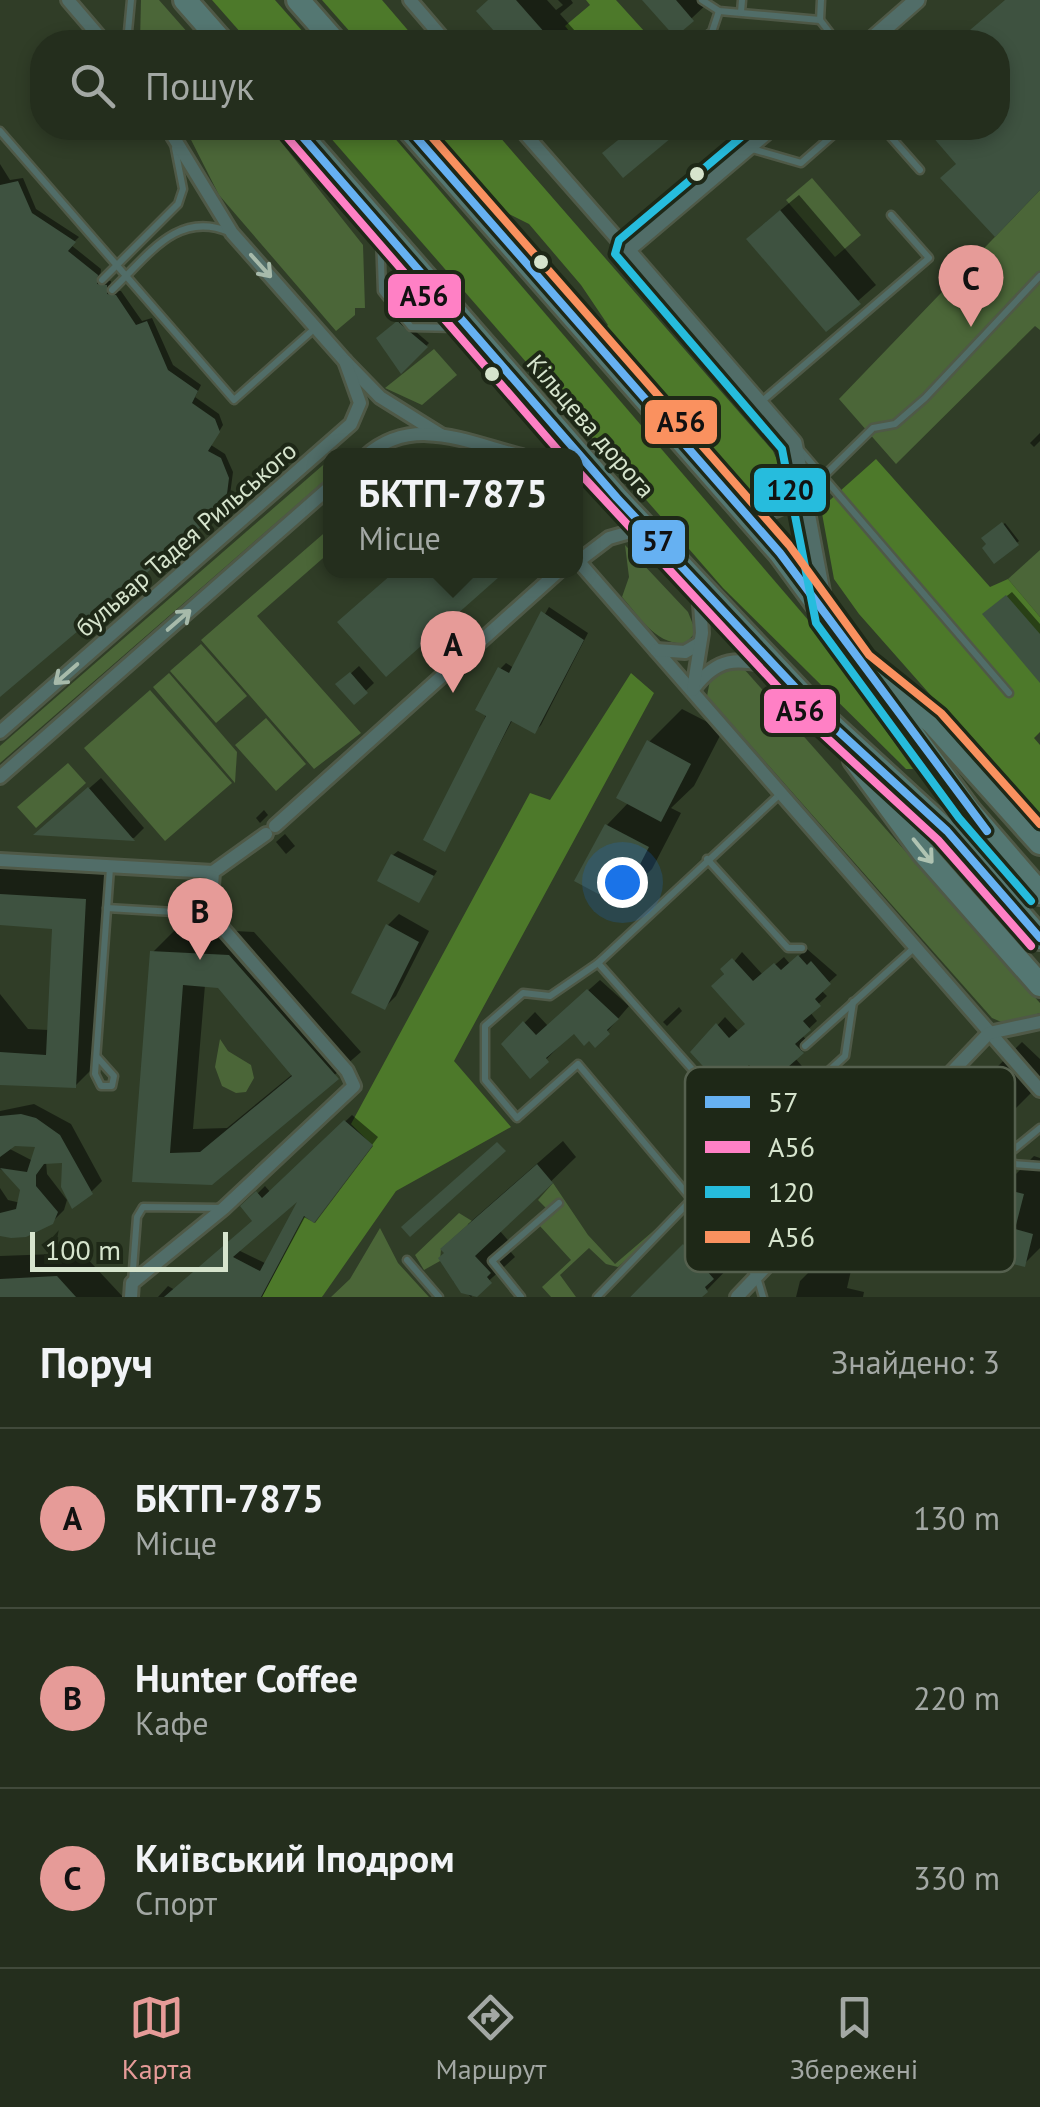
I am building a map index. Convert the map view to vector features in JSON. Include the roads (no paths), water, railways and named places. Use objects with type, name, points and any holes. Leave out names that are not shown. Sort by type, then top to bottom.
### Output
[{"type":"highway","points":[[186,0],[212,30]]},
{"type":"highway","points":[[298,0],[324,30]]},
{"type":"highway","name":"Кільцева дорога","points":[[306,140],[567,448]]},
{"type":"highway","points":[[418,140],[732,499],[827,617],[970,811],[1040,892]]},
{"type":"highway","name":"Кільцева дорога","points":[[584,468],[823,717],[947,831],[1040,938]]},
{"type":"highway","points":[[860,664],[932,722],[1040,843]]},
{"type":"highway","points":[[823,717],[922,852],[1040,985]]},
{"type":"street","points":[[68,0],[94,30]]},
{"type":"street","points":[[410,0],[436,30]]},
{"type":"street","points":[[883,30],[917,0]]},
{"type":"street","points":[[175,140],[232,233],[345,361],[390,406],[440,435]]},
{"type":"street","points":[[530,140],[794,444],[827,617]]},
{"type":"street","points":[[626,250],[757,140]]},
{"type":"street","name":"бульвар Тадея Рильського","points":[[324,448],[351,424],[360,403],[345,361]]},
{"type":"street","points":[[377,448],[404,433],[440,435],[491,448]]},
{"type":"street","name":"бульвар Тадея Рильського","points":[[0,732],[323,449]]},
{"type":"street","points":[[732,499],[758,512],[776,511],[802,490]]},
{"type":"street","points":[[0,777],[323,493]]},
{"type":"street","points":[[583,559],[609,538],[644,528]]},
{"type":"street","points":[[583,569],[1040,1090]]},
{"type":"street","points":[[0,860],[212,872],[270,830],[551,578]]},
{"type":"street","points":[[693,690],[700,643],[698,586]]},
{"type":"street","points":[[656,650],[685,652],[700,643]]},
{"type":"street","points":[[693,690],[718,663],[732,659],[775,667]]},
{"type":"street","points":[[132,1290],[354,1086],[347,1071],[210,914],[212,872]]},
{"type":"street","points":[[956,1067],[989,1033],[1010,1032],[1040,1022]]},
{"type":"street","points":[[738,1297],[762,1272]]},
{"type":"lane","points":[[128,30],[131,0]]},
{"type":"lane","points":[[702,0],[719,11],[820,20]]},
{"type":"lane","points":[[741,12],[742,0]]},
{"type":"lane","points":[[821,0],[820,20],[828,30]]},
{"type":"lane","points":[[713,30],[719,11]]},
{"type":"lane","points":[[0,131],[234,400],[316,327]]},
{"type":"lane","points":[[102,280],[168,218],[181,197],[181,175],[171,140]]},
{"type":"lane","points":[[748,148],[801,163],[827,140]]},
{"type":"lane","points":[[893,140],[920,170]]},
{"type":"lane","points":[[760,403],[929,258],[891,215]]},
{"type":"lane","points":[[378,222],[382,291],[411,327],[467,328]]},
{"type":"lane","points":[[112,290],[184,226],[203,224],[232,233]]},
{"type":"lane","points":[[824,476],[874,428],[895,424],[925,398],[1040,276]]},
{"type":"lane","points":[[794,444],[1009,692]]},
{"type":"lane","points":[[685,1190],[578,1064],[517,1118],[485,1080],[484,1026],[496,1012],[524,993],[550,996],[598,963],[780,794]]},
{"type":"lane","points":[[708,858],[788,948],[802,948]]},
{"type":"lane","points":[[97,1056],[114,1076],[112,1086],[97,1081],[97,1056],[110,867]]},
{"type":"lane","points":[[107,908],[210,914]]},
{"type":"lane","points":[[805,1046],[914,948]]},
{"type":"lane","points":[[598,963],[690,1067]]},
{"type":"lane","points":[[833,1067],[845,1056],[853,1002]]},
{"type":"lane","points":[[1015,1150],[1040,1128]]},
{"type":"lane","points":[[1015,1164],[1040,1166]]},
{"type":"lane","points":[[521,1297],[492,1262],[559,1203]]},
{"type":"lane","points":[[597,1297],[685,1203]]},
{"type":"lane","points":[[132,1290],[136,1217],[142,1207],[224,1208]]},
{"type":"lane","points":[[406,1260],[439,1297]]},
{"type":"lane","points":[[753,1272],[762,1297]]},
{"type":"place","name":"Київський Іподром","points":[[971,327]]},
{"type":"place","name":"БКТП-7875","points":[[453,693]]},
{"type":"place","name":"Hunter Coffee","points":[[200,960]]}]
